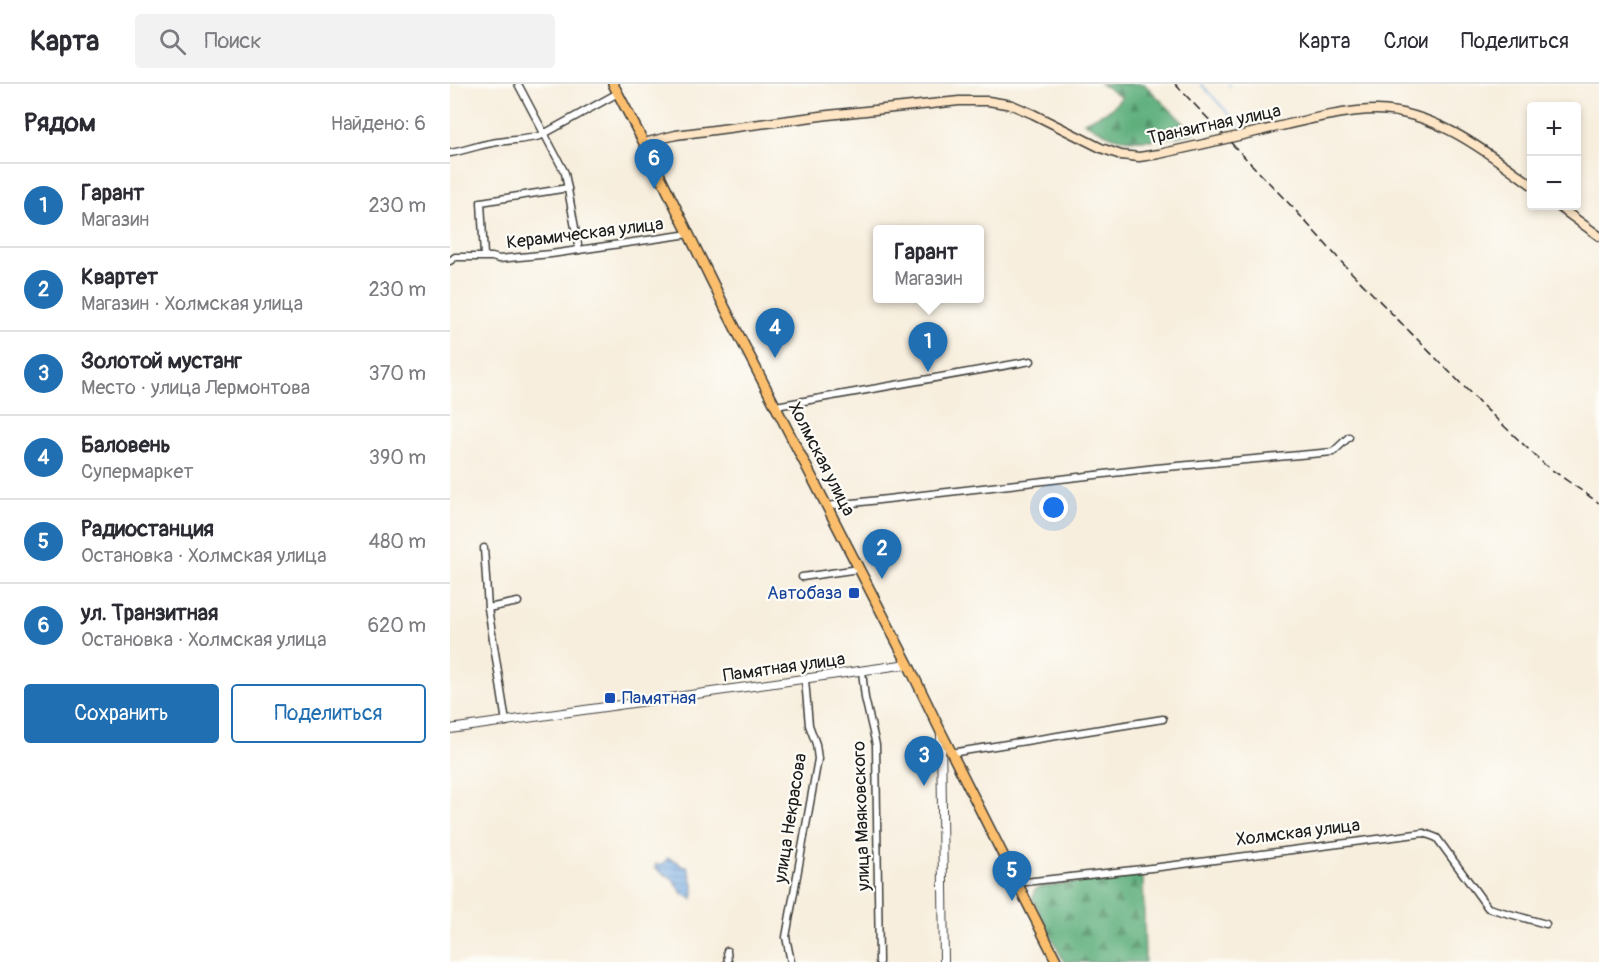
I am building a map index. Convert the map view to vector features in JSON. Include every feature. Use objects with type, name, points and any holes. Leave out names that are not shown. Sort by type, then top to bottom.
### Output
[{"type":"main road","name":"Холмская улица","points":[[615,88],[908,664],[1056,962]]},
{"type":"main road","name":"Транзитная улица","points":[[644,142],[676,135],[828,115],[959,101],[988,101],[1012,105],[1034,114],[1101,148],[1122,155],[1139,157],[1359,111],[1378,110],[1404,113],[1433,122],[1455,133],[1527,182]]},
{"type":"main road","points":[[1563,210],[1599,236]]},
{"type":"street","points":[[518,84],[565,173],[579,250]]},
{"type":"street","points":[[450,153],[495,142],[531,139],[615,88]]},
{"type":"street","points":[[484,256],[481,202],[568,188]]},
{"type":"street","name":"Керамическая улица","points":[[450,261],[455,257],[492,256],[499,259],[579,250],[689,234]]},
{"type":"street","points":[[776,406],[1031,361]]},
{"type":"street","points":[[827,506],[1156,468],[1333,452],[1349,437]]},
{"type":"street","points":[[484,548],[488,608],[506,722]]},
{"type":"street","points":[[802,577],[859,569]]},
{"type":"street","points":[[488,608],[518,603]]},
{"type":"street","name":"Памятная улица","points":[[450,729],[908,664]]},
{"type":"street","name":"улица Маяковского","points":[[862,671],[865,698],[876,745],[879,962]]},
{"type":"street","name":"улица Некрасова","points":[[791,962],[786,937],[818,759],[816,744],[808,725],[805,680]]},
{"type":"street","points":[[951,753],[1163,719]]},
{"type":"street","points":[[941,732],[944,962]]},
{"type":"street","name":"Холмская улица","points":[[1016,883],[1424,833],[1437,838],[1488,908],[1546,924]]},
{"type":"street","points":[[727,951],[728,962]]},
{"type":"green space","points":[[1101,84],[1144,84],[1194,133],[1134,140],[1114,137],[1099,130],[1084,122],[1110,110],[1122,97]]},
{"type":"green space","points":[[1143,874],[1145,962],[1064,962],[1033,899],[1034,891],[1040,887]]},
{"type":"water","points":[[668,858],[687,866],[692,882],[693,899],[683,894],[672,879],[655,868],[656,864],[662,865]]},
{"type":"waterway","points":[[1201,84],[1241,127]]},
{"type":"railway","points":[[1175,84],[1346,267],[1484,407],[1545,465],[1599,503]]},
{"type":"place","name":"ул. Транзитная","points":[[654,189]]},
{"type":"place","name":"Баловень","points":[[775,358]]},
{"type":"place","name":"Гарант","points":[[928,372]]},
{"type":"place","name":"Квартет","points":[[882,579]]},
{"type":"place","name":"Автобаза","points":[[854,593]]},
{"type":"place","name":"Памятная","points":[[610,698]]},
{"type":"place","name":"Золотой мустанг","points":[[924,786]]},
{"type":"place","name":"Радиостанция","points":[[1012,901]]}]
